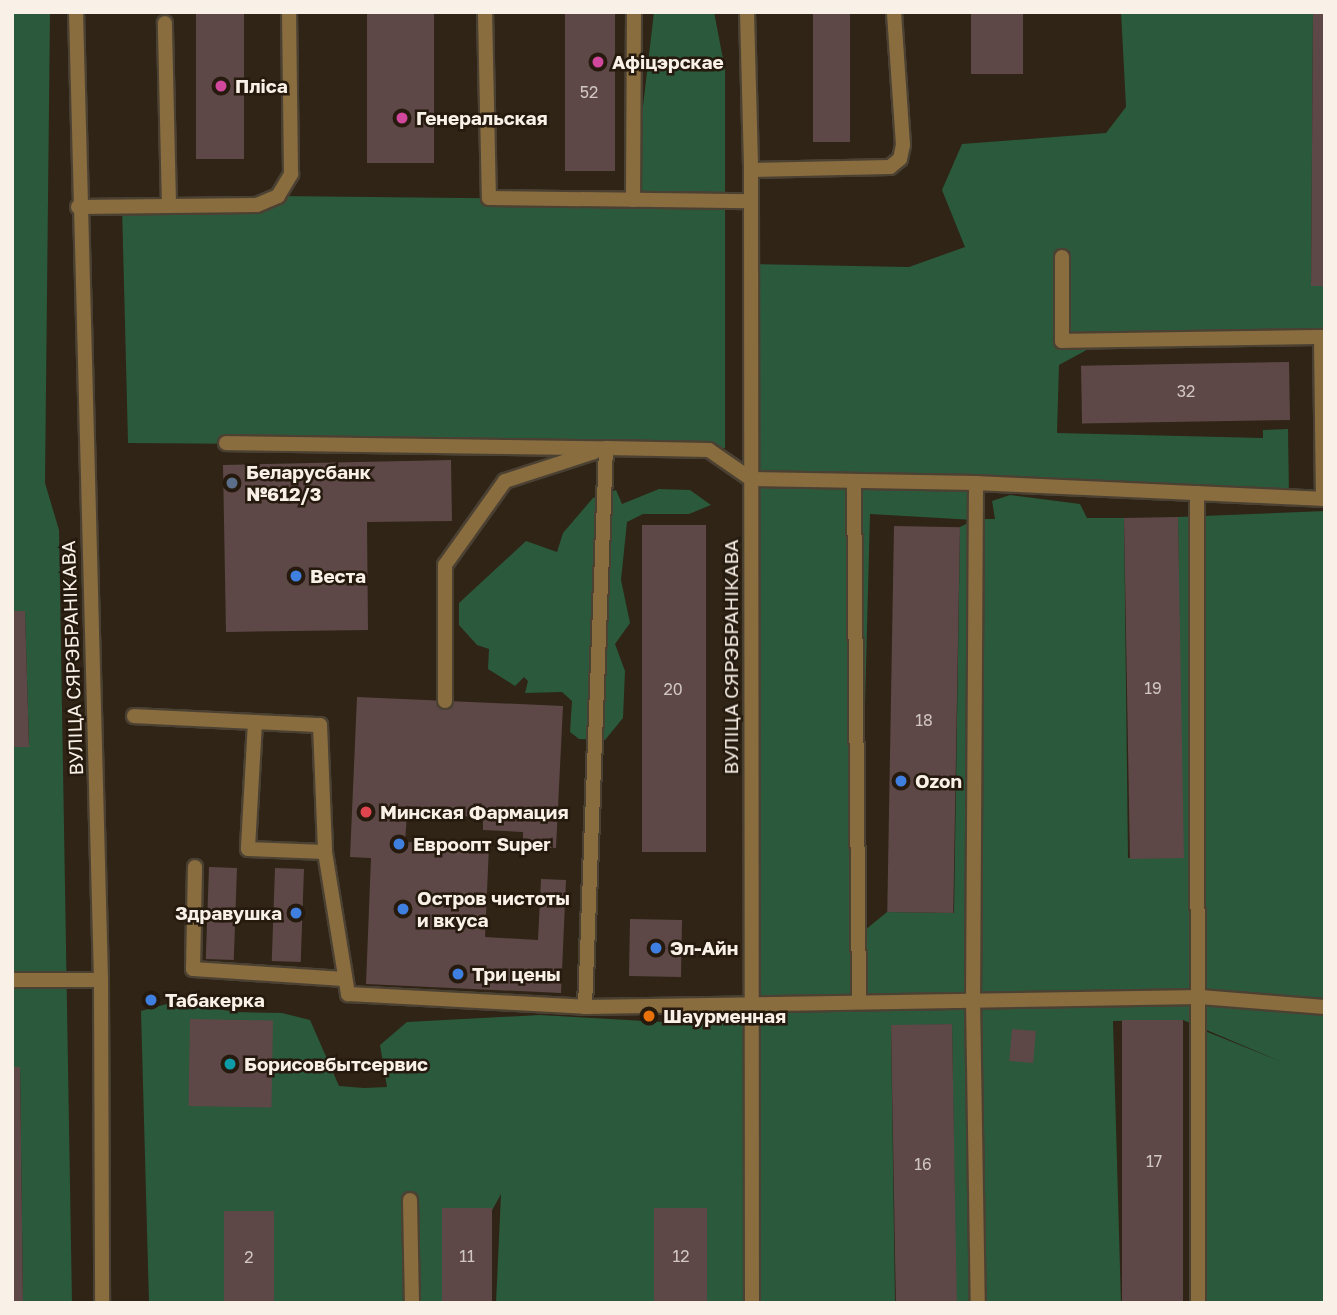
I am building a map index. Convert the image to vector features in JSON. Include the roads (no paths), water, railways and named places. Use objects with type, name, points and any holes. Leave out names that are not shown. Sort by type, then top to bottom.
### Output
[{"type":"street","name":"ВУЛІЦА СЯРЭБРАНІКАВА","points":[[76,12],[78,207],[101,980],[102,1303]]},
{"type":"street","points":[[78,207],[257,205],[278,196],[291,174],[289,12]]},
{"type":"street","points":[[485,12],[489,198],[751,201]]},
{"type":"street","points":[[633,200],[634,12]]},
{"type":"street","name":"ВУЛІЦА СЯРЭБРАНІКАВА","points":[[747,12],[751,170],[752,1303]]},
{"type":"street","points":[[751,170],[890,167],[900,159],[903,145],[894,12]]},
{"type":"street","points":[[165,23],[170,205]]},
{"type":"street","points":[[226,443],[709,450],[751,479],[976,483],[1324,499],[1323,337],[1062,341],[1062,257]]},
{"type":"street","points":[[444,701],[445,565],[505,481],[606,448]]},
{"type":"street","points":[[585,1007],[606,448]]},
{"type":"street","points":[[854,481],[859,1001]]},
{"type":"street","points":[[976,483],[973,1000],[978,1303]]},
{"type":"street","points":[[1197,493],[1200,997],[1198,1303]]},
{"type":"street","points":[[134,716],[320,725],[325,852],[348,994],[585,1007],[750,1002],[1200,997],[1325,1007]]},
{"type":"street","points":[[255,722],[248,849],[325,852]]},
{"type":"street","points":[[195,867],[193,970],[344,979]]},
{"type":"street","points":[[12,980],[101,980]]},
{"type":"street","points":[[1307,1006],[1325,1000]]},
{"type":"street","points":[[411,1200],[412,1303]]},
{"type":"place","name":"Афіцэрскае","points":[[598,62]]},
{"type":"place","name":"Пліса","points":[[221,86]]},
{"type":"place","name":"Генеральская","points":[[402,118]]},
{"type":"place","name":"Беларусбанк №612/3","points":[[232,483]]},
{"type":"place","name":"Веста","points":[[296,576]]},
{"type":"place","name":"Ozon","points":[[901,781]]},
{"type":"place","name":"Минская Фармация","points":[[366,812]]},
{"type":"place","name":"Евроопт Super","points":[[399,844]]},
{"type":"place","name":"Остров чистоты и вкуса","points":[[403,909]]},
{"type":"place","name":"Здравушка","points":[[296,913]]},
{"type":"place","name":"Эл-Айн","points":[[656,948]]},
{"type":"place","name":"Три цены","points":[[458,974]]},
{"type":"place","name":"Табакерка","points":[[151,1000]]},
{"type":"place","name":"Шаурменная","points":[[649,1016]]},
{"type":"place","name":"Борисовбытсервис","points":[[230,1064]]}]
